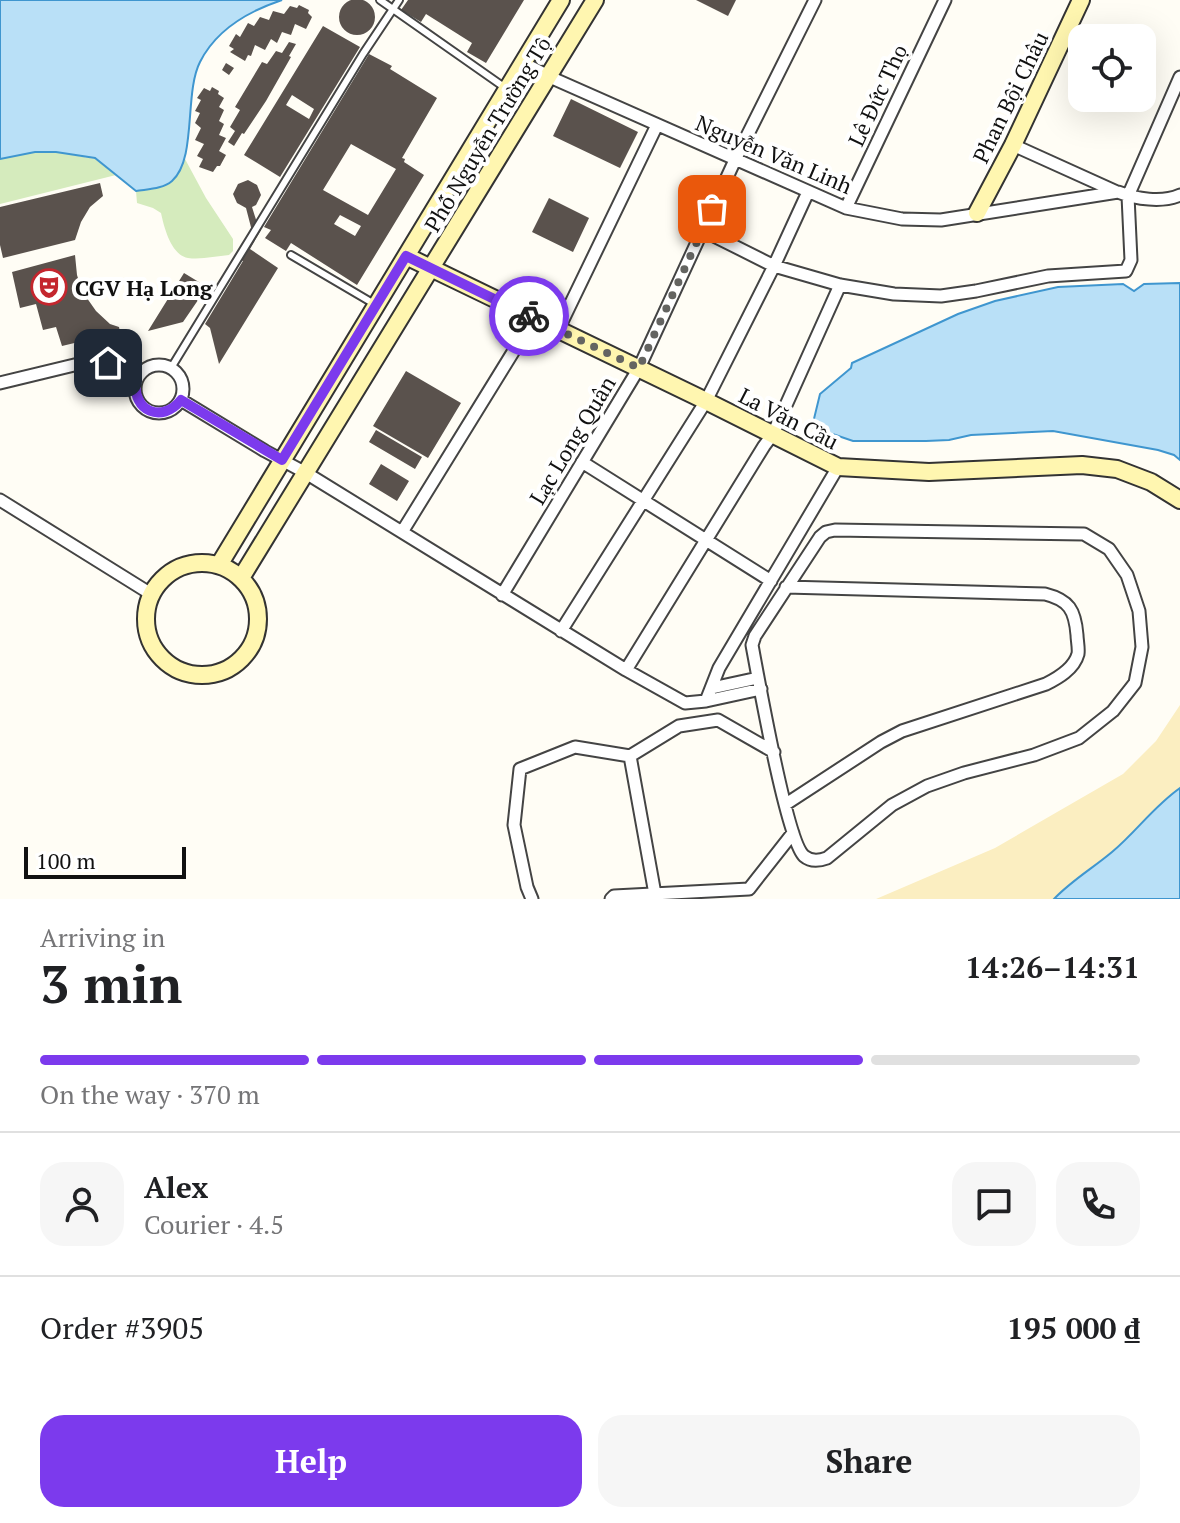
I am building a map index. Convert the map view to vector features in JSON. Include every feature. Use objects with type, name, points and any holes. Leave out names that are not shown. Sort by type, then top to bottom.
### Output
[{"type":"street","name":"Phố Nguyễn Trường Tộ","points":[[219,565],[561,0]]},
{"type":"street","name":"Phố Nguyễn Trường Tộ","points":[[241,578],[595,0]]},
{"type":"street","name":"Lạc Long Quân","points":[[502,595],[639,368],[735,160],[815,0]]},
{"type":"street","name":"Lê Đức Thọ","points":[[846,208],[945,0]]},
{"type":"street","name":"Phan Bội Châu","points":[[977,213],[1013,145],[1081,0]]},
{"type":"street","name":"Nguyễn Văn Linh","points":[[523,63],[548,77],[846,208],[902,219],[941,220],[1123,194],[1168,200],[1180,195]]},
{"type":"street","points":[[702,230],[774,266],[840,285],[894,294],[941,296],[1048,276],[1126,271],[1131,260],[1123,194],[1180,77]]},
{"type":"street","points":[[558,330],[657,125]]},
{"type":"street","name":"Nguyễn Văn Linh","points":[[1013,145],[1123,194]]},
{"type":"street","points":[[561,631],[706,401],[808,192]]},
{"type":"street","name":"La Văn Cầu","points":[[406,256],[838,467],[929,472],[1082,465],[1117,469],[1151,482],[1180,500]]},
{"type":"street","points":[[626,670],[773,434],[840,285]]},
{"type":"street","points":[[402,532],[534,318]]},
{"type":"street","points":[[0,383],[95,360],[108,363],[136,381]]},
{"type":"street","points":[[157,364],[171,368],[181,379],[181,400],[162,413],[153,412],[138,401],[136,381],[148,367],[157,364]]},
{"type":"street","points":[[181,400],[685,703],[706,701],[759,683]]},
{"type":"street","points":[[582,462],[771,581]]},
{"type":"street","points":[[706,701],[719,668],[838,467]]},
{"type":"street","points":[[0,500],[151,594]]},
{"type":"street","points":[[835,530],[1084,534],[1109,549],[1127,575],[1139,611],[1142,647],[1135,683],[1113,711],[1079,738],[1034,755],[927,786],[892,805],[827,858],[819,861],[810,860],[802,854],[793,833],[759,683],[752,645],[755,636],[820,537],[835,530]]},
{"type":"street","points":[[203,563],[219,565],[241,578],[252,593],[258,611],[257,630],[250,648],[238,662],[221,672],[202,675],[184,672],[167,663],[154,649],[147,631],[146,612],[151,594],[161,581],[188,564],[203,563]]},
{"type":"street","points":[[786,587],[1045,594],[1057,597],[1072,610],[1076,619],[1078,653],[1061,676],[1046,684],[902,731],[786,804]]},
{"type":"street","points":[[712,688],[759,683]]},
{"type":"street","points":[[532,899],[514,825],[520,769],[575,747],[630,756],[679,726],[718,720],[774,752]]},
{"type":"street","points":[[630,756],[655,894]]},
{"type":"street","points":[[611,899],[614,896],[749,889],[793,833]]},
{"type":"lane","points":[[380,0],[507,89]]},
{"type":"lane","points":[[171,368],[399,0]]},
{"type":"lane","points":[[291,255],[376,305]]},
{"type":"green space","points":[[35,152],[56,152],[95,159],[116,175],[0,204],[0,159]]},
{"type":"green space","points":[[185,159],[233,239],[233,251],[229,255],[198,259],[182,256],[169,240],[161,213],[137,203],[136,191],[167,184]]},
{"type":"sand","points":[[1180,705],[1180,788],[1112,852],[1054,899],[876,899],[995,848],[1123,774],[1156,741]]},
{"type":"water","points":[[0,0],[282,0],[235,23],[215,40],[195,75],[188,142],[180,171],[164,186],[136,191],[95,158],[35,152],[0,159]]},
{"type":"water","points":[[1180,283],[1180,460],[1158,450],[1053,431],[971,435],[949,440],[853,441],[812,427],[820,394],[851,368],[852,363],[958,314],[995,301],[1058,287],[1123,284],[1134,291],[1144,284]]},
{"type":"water","points":[[1180,788],[1180,899],[1054,899],[1112,852]]},
{"type":"building","points":[[357,-1],[370,4],[375,17],[370,30],[357,35],[344,30],[339,17],[344,4]]},
{"type":"building","points":[[408,0],[524,0],[486,63],[467,52],[472,43],[426,14],[421,22],[401,10]]},
{"type":"building","points":[[696,0],[736,0],[728,16]]},
{"type":"building","points":[[299,5],[309,10],[312,17],[306,29],[295,24],[291,35],[282,32],[277,43],[271,39],[265,50],[255,45],[251,56],[248,55],[245,61],[230,52],[234,49],[229,46],[236,34],[240,37],[248,23],[254,26],[260,17],[269,20],[273,11],[284,14],[290,6],[297,8]]},
{"type":"building","points":[[323,26],[360,47],[280,177],[244,155]],"holes":[[[292,95],[314,109],[309,119],[286,105]]]},
{"type":"building","points":[[289,42],[296,44],[291,57],[266,101],[234,146],[228,142],[235,131],[230,127],[240,110],[235,107],[262,62],[267,64],[276,51],[282,53]]},
{"type":"building","points":[[369,54],[392,66],[390,69],[437,98],[402,158],[424,175],[357,285],[291,243],[286,251],[265,238],[271,230],[264,227]],"holes":[[[351,144],[396,169],[368,215],[323,190]],[[340,215],[361,226],[355,236],[334,224]]]},
{"type":"building","points":[[226,63],[234,68],[229,75],[222,70]]},
{"type":"building","points":[[212,87],[224,98],[219,107],[224,110],[219,121],[224,124],[219,135],[226,138],[219,151],[226,155],[213,172],[199,167],[203,159],[197,156],[204,144],[195,140],[201,128],[195,123],[200,113],[195,111],[201,100],[197,98],[204,88],[210,91]]},
{"type":"building","points":[[571,99],[638,132],[620,168],[553,136]]},
{"type":"building","points":[[248,180],[257,185],[261,195],[252,207],[261,230],[250,249],[278,268],[219,364],[210,328],[205,324],[243,261],[239,259],[253,235],[246,208],[237,203],[233,194],[238,184]]},
{"type":"building","points":[[100,183],[103,196],[90,207],[75,240],[3,258],[0,207]]},
{"type":"building","points":[[549,198],[589,218],[573,252],[532,232]]},
{"type":"building","points":[[75,255],[82,291],[96,311],[110,324],[119,327],[120,332],[62,346],[56,327],[43,330],[36,304],[20,308],[12,272]]},
{"type":"building","points":[[184,273],[207,287],[183,322],[148,331]]},
{"type":"building","points":[[406,371],[461,403],[428,458],[373,426]]},
{"type":"building","points":[[376,430],[422,457],[415,469],[369,442]]},
{"type":"building","points":[[381,464],[409,481],[397,501],[369,484]]},
{"type":"way so far","points":[[529,316],[639,368],[712,209]]},
{"type":"place","name":"CGV Hạ Long","points":[[49,287]]},
{"type":"route","points":[[108,363],[136,381],[138,401],[144,407],[162,413],[181,400],[282,460],[406,256],[529,316]]}]
